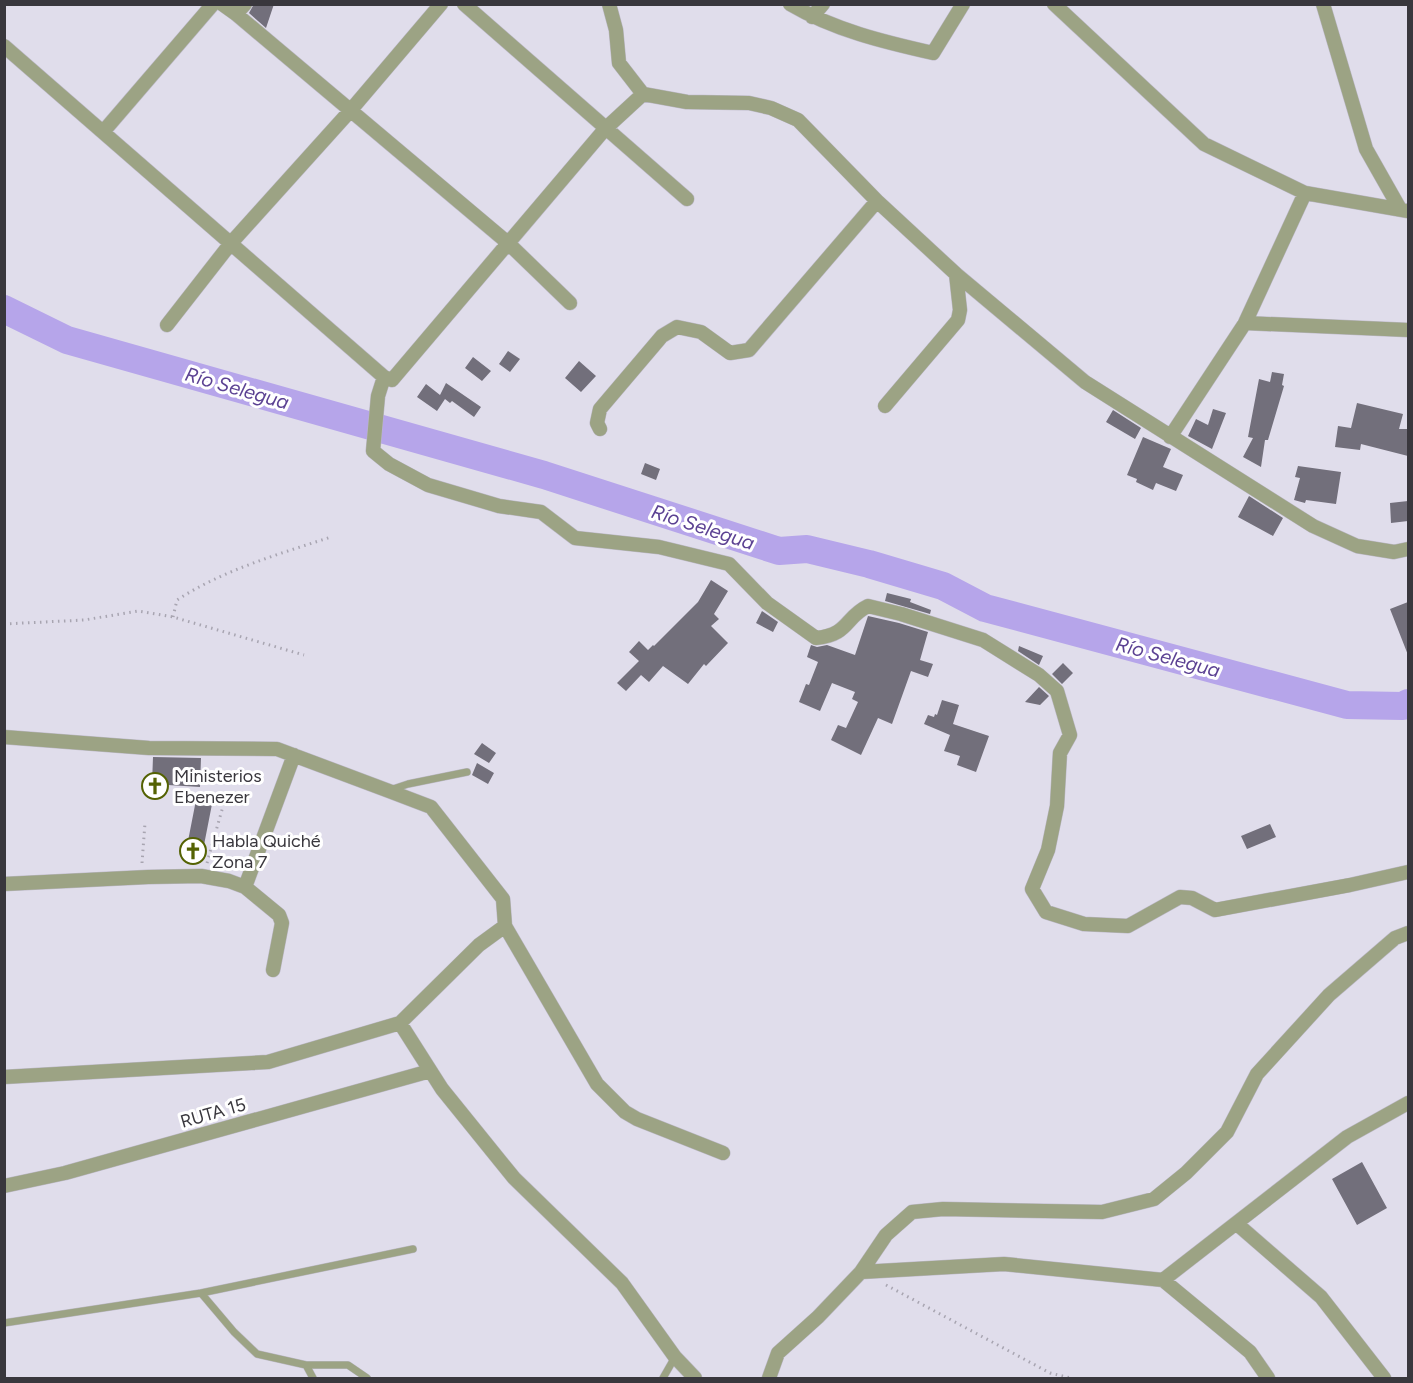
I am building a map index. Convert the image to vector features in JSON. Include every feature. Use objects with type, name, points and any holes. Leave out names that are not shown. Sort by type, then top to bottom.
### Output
[{"type":"street","points":[[103,132],[213,4]]},
{"type":"street","points":[[222,4],[241,9],[350,111],[508,243],[570,303]]},
{"type":"street","points":[[166,325],[231,243],[350,111],[441,4]]},
{"type":"street","points":[[464,4],[687,200]]},
{"type":"street","points":[[609,4],[616,30],[619,63],[643,94],[687,102],[749,104],[771,108],[798,120],[877,201],[956,274],[1085,382],[1313,526],[1357,546],[1394,552],[1408,549]]},
{"type":"street","points":[[790,4],[812,17],[878,40],[933,53],[963,4]]},
{"type":"street","points":[[812,17],[823,4]]},
{"type":"street","points":[[1054,4],[1204,144],[1305,193],[1404,210]]},
{"type":"street","points":[[1323,4],[1366,148],[1404,210]]},
{"type":"street","points":[[4,45],[384,377],[392,380],[605,129],[643,94]]},
{"type":"street","points":[[1170,437],[1245,323],[1305,193]]},
{"type":"street","points":[[600,429],[597,423],[600,409],[662,336],[677,327],[701,332],[730,353],[749,350],[877,201]]},
{"type":"street","points":[[885,406],[958,320],[960,310],[956,274]]},
{"type":"street","points":[[1245,323],[1408,330]]},
{"type":"street","points":[[384,377],[378,396],[373,451],[389,464],[428,485],[499,506],[541,512],[575,538],[659,546],[729,564],[767,603],[816,638],[843,630],[860,610],[868,606],[983,640],[1039,675],[1057,691],[1070,735],[1060,753],[1057,806],[1048,850],[1032,889],[1046,912],[1084,924],[1128,926],[1180,897],[1192,898],[1215,910],[1408,872]]},
{"type":"street","points":[[4,737],[149,748],[277,749],[431,807],[502,899],[504,926],[597,1084],[625,1112],[637,1119],[723,1153]]},
{"type":"street","points":[[245,887],[294,755]]},
{"type":"street","points":[[4,884],[141,877],[203,877],[230,881],[245,887],[279,915],[282,922],[273,970]]},
{"type":"street","points":[[4,1077],[268,1062],[399,1023],[479,945],[504,926]]},
{"type":"street","points":[[769,1378],[778,1353],[818,1317],[861,1272],[886,1235],[912,1212],[943,1209],[1102,1212],[1154,1199],[1186,1173],[1227,1132],[1257,1074],[1329,995],[1395,938],[1408,933]]},
{"type":"street","points":[[399,1023],[430,1071],[514,1178],[622,1283],[675,1357],[695,1378]]},
{"type":"street","name":"RUTA 15","points":[[4,1186],[65,1173],[430,1071]]},
{"type":"street","points":[[1163,1280],[1347,1137],[1408,1103]]},
{"type":"street","points":[[1237,1224],[1321,1297],[1384,1378]]},
{"type":"street","points":[[861,1272],[1004,1264],[1163,1280],[1250,1352],[1268,1378]]},
{"type":"lane","points":[[389,790],[467,772]]},
{"type":"lane","points":[[4,1323],[201,1293],[413,1249]]},
{"type":"lane","points":[[201,1293],[256,1354],[306,1365],[348,1365],[367,1378]]},
{"type":"lane","points":[[663,1378],[675,1357]]},
{"type":"lane","points":[[306,1365],[313,1378]]},
{"type":"path","points":[[172,617],[177,600],[193,590],[229,573],[331,537]]},
{"type":"path","points":[[4,624],[84,620],[138,611],[172,617],[304,655]]},
{"type":"path","points":[[203,877],[225,799]]},
{"type":"path","points":[[141,877],[145,823]]},
{"type":"path","points":[[861,1272],[1050,1373],[1071,1378]]},
{"type":"building","points":[[254,4],[274,4],[266,28],[249,13]]},
{"type":"building","points":[[508,351],[520,359],[510,372],[499,364]]},
{"type":"building","points":[[473,357],[491,371],[482,381],[465,368]]},
{"type":"building","points":[[579,361],[596,376],[581,392],[565,378]]},
{"type":"building","points":[[1272,372],[1284,374],[1282,385],[1284,386],[1268,440],[1265,440],[1261,467],[1243,457],[1253,438],[1248,437],[1259,379],[1270,382]]},
{"type":"building","points":[[446,383],[481,407],[474,417],[452,401],[450,403],[445,399],[437,411],[417,397],[426,384],[440,395]]},
{"type":"building","points":[[1357,403],[1403,414],[1399,429],[1408,429],[1408,456],[1361,444],[1360,450],[1335,447],[1338,426],[1351,428]]},
{"type":"building","points":[[1213,409],[1226,413],[1212,449],[1188,436],[1196,419],[1208,425]]},
{"type":"building","points":[[1113,410],[1141,428],[1135,439],[1106,422]]},
{"type":"building","points":[[1143,437],[1171,449],[1163,467],[1183,475],[1176,491],[1156,483],[1153,490],[1127,475]]},
{"type":"building","points":[[645,463],[660,469],[656,480],[641,474]]},
{"type":"building","points":[[1298,466],[1341,472],[1336,504],[1306,500],[1305,503],[1294,500],[1300,478],[1295,477]]},
{"type":"building","points":[[1249,496],[1283,518],[1273,536],[1238,517]]},
{"type":"building","points":[[1408,501],[1408,521],[1391,523],[1390,503]]},
{"type":"building","points":[[711,580],[728,591],[714,614],[719,619],[711,626],[728,643],[706,666],[704,664],[688,684],[663,666],[649,682],[641,675],[626,691],[617,683],[639,661],[629,652],[639,641],[648,650],[654,646],[698,602]]},
{"type":"building","points":[[887,593],[911,599],[910,602],[931,610],[930,614],[885,601]]},
{"type":"building","points":[[1408,602],[1408,655],[1390,609]]},
{"type":"building","points":[[762,611],[778,622],[773,632],[756,623]]},
{"type":"building","points":[[868,616],[928,632],[920,660],[933,664],[928,677],[911,671],[892,724],[878,718],[861,755],[831,740],[838,725],[846,728],[858,702],[852,699],[855,692],[832,683],[820,711],[799,702],[818,662],[807,657],[811,645],[817,647],[827,645],[855,655]]},
{"type":"building","points":[[1019,646],[1043,656],[1039,665],[1018,651]]},
{"type":"building","points":[[1063,663],[1073,673],[1062,684],[1052,674]]},
{"type":"building","points":[[1039,687],[1049,696],[1040,705],[1025,702]]},
{"type":"building","points":[[942,700],[959,705],[953,724],[989,736],[976,772],[957,765],[960,756],[944,751],[950,735],[924,724],[928,715],[934,717],[935,714],[937,715]]},
{"type":"building","points":[[482,743],[496,753],[489,763],[474,754]]},
{"type":"building","name":"Ministerios Ebenezer","points":[[153,757],[201,758],[200,787],[152,784]]},
{"type":"building","points":[[477,763],[494,773],[488,784],[472,775]]},
{"type":"building","points":[[197,795],[213,799],[204,845],[188,841]]},
{"type":"building","points":[[1270,824],[1276,837],[1247,849],[1241,836]]},
{"type":"building","points":[[1362,1162],[1387,1208],[1357,1225],[1332,1179]]},
{"type":"waterway","name":"Río Selegua","points":[[4,309],[67,340],[544,475],[779,551],[807,549],[869,564],[943,586],[985,608],[1347,705],[1403,706],[1408,703]]},
{"type":"place","name":"Ministerios Ebenezer","points":[[155,786]]},
{"type":"place","name":"Habla Quiché Zona 7","points":[[193,851]]}]
